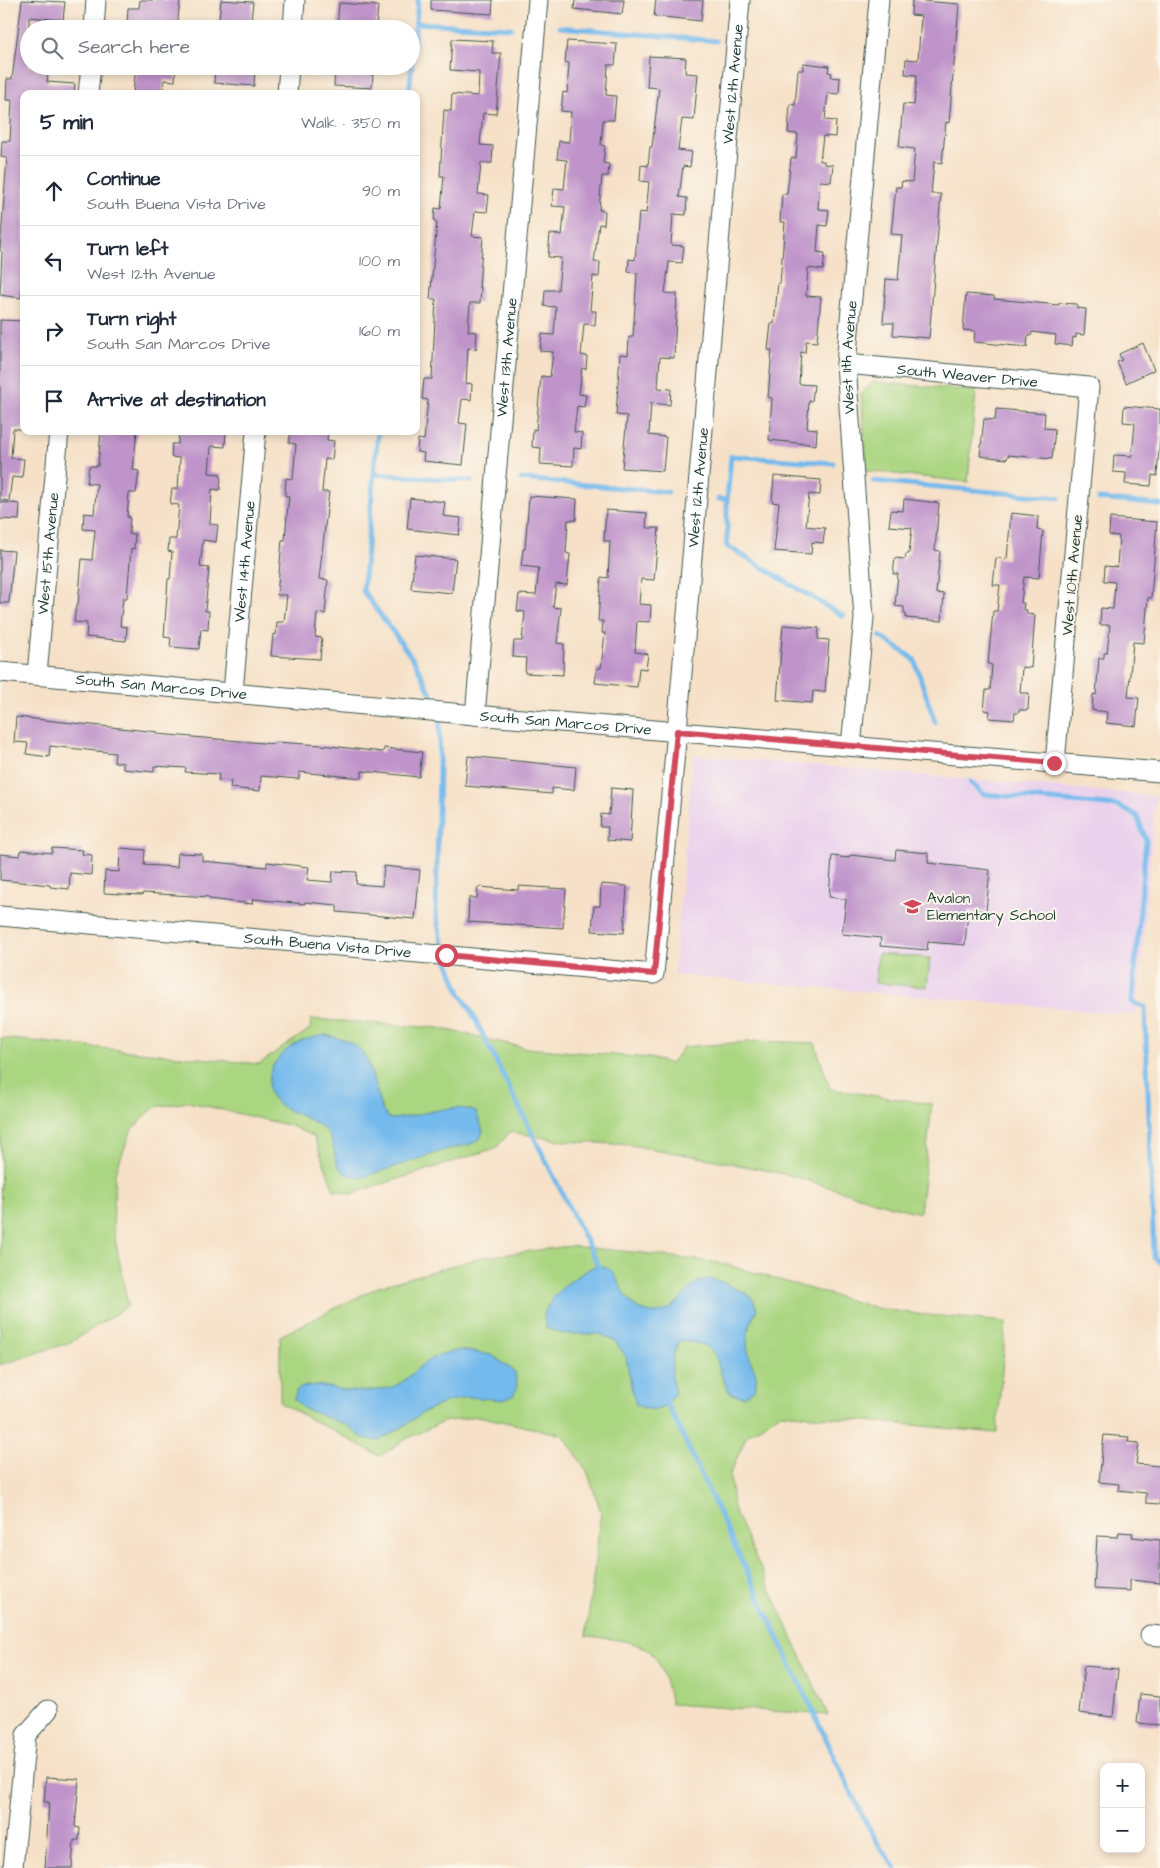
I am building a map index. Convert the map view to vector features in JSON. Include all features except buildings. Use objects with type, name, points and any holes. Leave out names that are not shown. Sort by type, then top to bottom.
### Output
[{"type":"street","points":[[95,20],[96,0]]},
{"type":"street","points":[[294,20],[295,0]]},
{"type":"street","name":"West 13th Avenue","points":[[475,714],[538,0]]},
{"type":"street","name":"West 12th Avenue","points":[[654,974],[677,731],[740,0]]},
{"type":"street","name":"West 11th Avenue","points":[[852,746],[864,618],[846,364],[879,0]]},
{"type":"street","points":[[88,90],[90,75]]},
{"type":"street","points":[[287,90],[288,75]]},
{"type":"street","name":"South Weaver Drive","points":[[846,364],[1089,387]]},
{"type":"street","name":"West 10th Avenue","points":[[1054,763],[1089,387]]},
{"type":"street","name":"West 15th Avenue","points":[[37,675],[59,435]]},
{"type":"street","name":"West 14th Avenue","points":[[233,692],[256,435]]},
{"type":"street","name":"South San Marcos Drive","points":[[0,672],[1160,772]]},
{"type":"street","name":"South Buena Vista Drive","points":[[0,916],[654,974]]},
{"type":"street","points":[[13,1868],[26,1735],[48,1710]]},
{"type":"shaded area","name":"Avalon Elementary School","points":[[693,755],[1156,796],[1137,1015],[674,975]]},
{"type":"green space","points":[[873,382],[976,391],[968,482],[867,471],[861,393]]},
{"type":"green space","points":[[878,954],[930,958],[927,987],[875,983]]},
{"type":"green space","points":[[311,1019],[439,1028],[526,1048],[650,1058],[671,1064],[683,1047],[759,1041],[815,1043],[830,1089],[932,1104],[920,1213],[789,1175],[715,1160],[630,1145],[564,1141],[510,1132],[496,1148],[351,1194],[334,1190],[314,1137],[291,1126],[189,1102],[155,1107],[132,1129],[115,1173],[113,1228],[128,1306],[71,1342],[0,1365],[1,1038],[259,1064],[310,1029]]},
{"type":"green space","points":[[571,1246],[720,1263],[877,1308],[917,1314],[1006,1322],[997,1433],[781,1413],[747,1435],[730,1474],[733,1508],[828,1715],[671,1704],[661,1668],[649,1651],[628,1642],[586,1636],[601,1512],[587,1471],[563,1435],[478,1416],[443,1422],[408,1438],[380,1456],[280,1403],[280,1336],[380,1286],[483,1257]]},
{"type":"water","points":[[325,1035],[350,1043],[364,1054],[368,1061],[381,1106],[390,1119],[445,1109],[466,1109],[476,1112],[483,1131],[480,1139],[471,1144],[445,1150],[361,1178],[343,1172],[337,1162],[328,1134],[312,1121],[282,1107],[270,1093],[271,1070],[280,1057],[290,1047],[302,1041]]},
{"type":"water","points":[[598,1264],[612,1271],[630,1302],[639,1309],[652,1313],[662,1312],[671,1308],[698,1282],[706,1279],[720,1281],[748,1295],[757,1309],[747,1337],[749,1355],[756,1374],[755,1389],[744,1397],[731,1394],[725,1384],[716,1357],[711,1350],[705,1345],[679,1342],[672,1361],[672,1380],[675,1393],[671,1399],[663,1407],[654,1410],[636,1405],[626,1357],[615,1341],[600,1334],[563,1334],[546,1328],[544,1314],[554,1297],[575,1278]]},
{"type":"water","points":[[461,1350],[492,1355],[515,1372],[517,1388],[513,1396],[503,1400],[467,1397],[446,1402],[422,1413],[378,1441],[363,1438],[348,1426],[303,1408],[294,1399],[297,1390],[316,1385],[349,1391],[391,1388],[401,1383],[436,1356]]},
{"type":"waterway","points":[[416,20],[418,0]]},
{"type":"waterway","points":[[420,23],[511,28]]},
{"type":"waterway","points":[[560,27],[716,41]]},
{"type":"waterway","points":[[409,90],[411,75]]},
{"type":"waterway","points":[[378,435],[363,591],[415,662],[438,708]]},
{"type":"waterway","points":[[833,463],[731,456],[727,500],[727,546],[843,616]]},
{"type":"waterway","points":[[374,474],[471,481]]},
{"type":"waterway","points":[[521,479],[668,492]]},
{"type":"waterway","points":[[873,481],[1059,498]]},
{"type":"waterway","points":[[718,499],[727,500]]},
{"type":"waterway","points":[[1099,499],[1160,505]]},
{"type":"waterway","points":[[880,636],[914,659],[935,722]]},
{"type":"waterway","points":[[440,716],[436,915],[444,951]]},
{"type":"waterway","points":[[970,782],[983,794],[1119,806],[1137,816],[1146,840],[1132,1002],[1145,1007],[1154,1258],[1160,1262]]},
{"type":"waterway","points":[[447,959],[460,993],[470,1009],[600,1269]]},
{"type":"waterway","points":[[664,1400],[863,1817],[881,1849],[896,1868]]},
{"type":"place","name":"Avalon Elementary School","points":[[913,907]]},
{"type":"route","points":[[446,955],[654,974],[677,731],[1054,763]]}]
